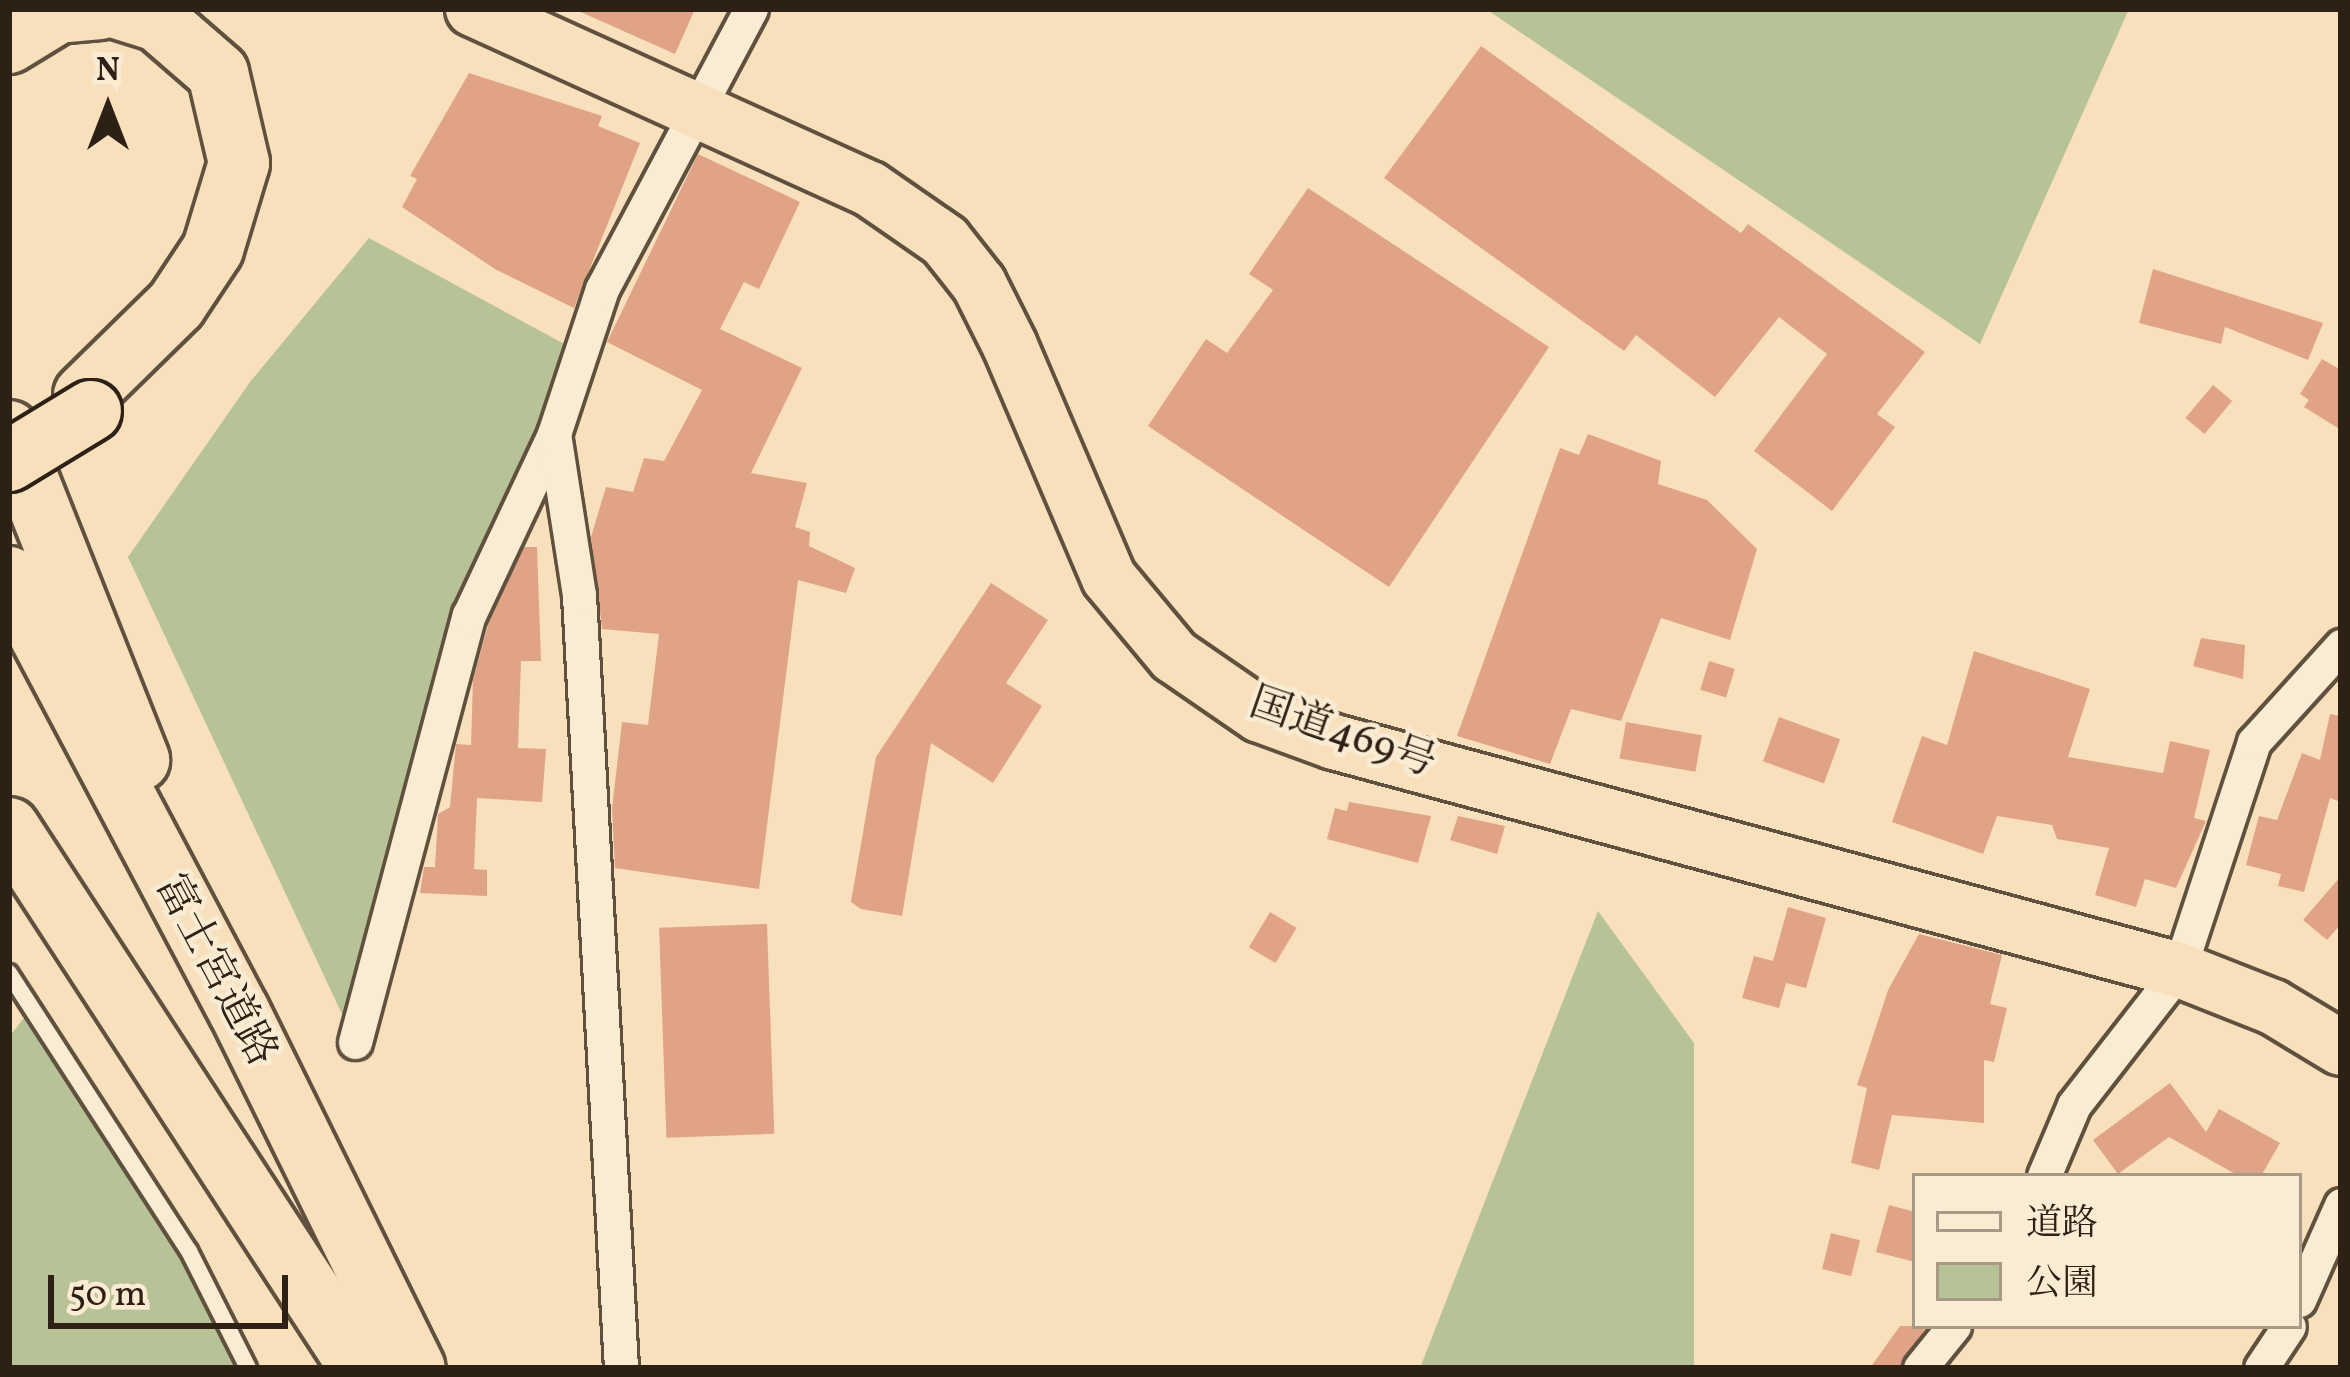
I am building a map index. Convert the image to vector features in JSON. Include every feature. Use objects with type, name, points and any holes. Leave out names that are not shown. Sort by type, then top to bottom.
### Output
[{"type":"highway","points":[[9,43],[58,14],[100,9]]},
{"type":"highway","points":[[9,442],[87,403],[176,305],[213,249],[239,163],[218,73],[191,43],[118,9]]},
{"type":"highway","points":[[9,461],[143,368],[205,296],[259,182],[258,98],[226,35],[199,9]]},
{"type":"highway","name":"国道469号","points":[[473,9],[870,189],[945,241],[980,284],[1109,578],[1174,656],[1260,715],[1334,742],[2179,970],[2273,1007],[2340,1045]]},
{"type":"highway","points":[[9,431],[239,1011]]},
{"type":"highway","name":"富士宮道路","points":[[9,577],[239,1011],[415,1368]]},
{"type":"highway","points":[[9,828],[360,1368]]},
{"type":"street","points":[[355,1042],[469,615],[554,434],[602,290],[693,109],[751,9]]},
{"type":"street","points":[[554,434],[579,595],[606,1191],[622,1368]]},
{"type":"street","points":[[2045,1173],[2074,1105],[2179,970],[2254,742],[2341,646]]},
{"type":"street","points":[[2302,1293],[2341,1204]]},
{"type":"street","points":[[1920,1368],[1952,1329]]},
{"type":"street","points":[[2261,1368],[2287,1329]]},
{"type":"lane","points":[[9,973],[189,1250],[248,1368]]},
{"type":"green space","points":[[1486,9],[2129,9],[1980,344]]},
{"type":"green space","points":[[369,238],[581,353],[459,604],[355,1042],[128,557],[250,382]]},
{"type":"green space","points":[[1598,911],[1694,1043],[1694,1367],[1420,1368]]},
{"type":"green space","points":[[31,1009],[167,1218],[247,1368],[9,1368],[9,1037]]},
{"type":"building","points":[[574,9],[695,9],[675,54]]},
{"type":"building","points":[[1481,46],[1741,233],[1748,224],[1925,352],[1877,414],[1895,427],[1832,511],[1754,451],[1827,354],[1779,317],[1715,397],[1636,335],[1624,351],[1384,178]]},
{"type":"building","points":[[469,73],[602,116],[598,126],[640,143],[574,308],[495,269],[402,207],[417,179],[410,176]]},
{"type":"building","points":[[698,154],[800,202],[759,289],[744,282],[720,329],[802,368],[751,473],[807,483],[795,527],[810,532],[809,546],[855,568],[846,593],[798,580],[759,889],[615,868],[612,809],[622,722],[648,725],[659,634],[602,629],[591,537],[606,487],[633,492],[644,458],[664,461],[702,390],[607,342]]},
{"type":"building","points":[[1308,188],[1549,347],[1389,587],[1148,426],[1206,339],[1227,353],[1273,290],[1249,274]]},
{"type":"building","points":[[2153,269],[2323,323],[2308,360],[2225,327],[2221,344],[2139,323]]},
{"type":"building","points":[[2322,359],[2341,370],[2341,430],[2304,407],[2309,400],[2300,394]]},
{"type":"building","points":[[2213,385],[2232,401],[2205,434],[2185,418]]},
{"type":"building","points":[[1588,434],[1661,461],[1658,484],[1707,500],[1757,549],[1730,640],[1661,618],[1621,721],[1571,709],[1550,764],[1457,736],[1560,448],[1579,455]]},
{"type":"building","points":[[524,547],[537,547],[541,661],[521,661],[518,748],[546,749],[542,802],[477,798],[474,869],[487,870],[487,896],[420,893],[424,867],[435,867],[438,814],[450,807],[456,744],[471,745],[473,680],[489,622]]},
{"type":"building","points":[[991,583],[1048,620],[1006,683],[1042,706],[993,783],[931,743],[902,916],[861,909],[851,902],[876,757]]},
{"type":"building","points":[[2201,638],[2245,645],[2243,679],[2193,666]]},
{"type":"building","points":[[1974,651],[2090,689],[2068,757],[2163,773],[2170,741],[2210,750],[2194,818],[2206,821],[2176,888],[2145,879],[2136,907],[2095,895],[2109,848],[2057,839],[2052,825],[1997,816],[1983,854],[1892,822],[1922,736],[1947,745]]},
{"type":"building","points":[[1709,661],[1735,669],[1726,698],[1700,690]]},
{"type":"building","points":[[2330,714],[2341,716],[2341,802],[2330,798],[2304,892],[2278,886],[2281,874],[2246,865],[2259,816],[2277,820],[2302,753],[2320,760]]},
{"type":"building","points":[[1779,717],[1840,739],[1824,783],[1763,761]]},
{"type":"building","points":[[1626,722],[1702,735],[1695,772],[1620,758]]},
{"type":"building","points":[[1349,802],[1431,816],[1418,863],[1327,839],[1335,808],[1347,811]]},
{"type":"building","points":[[1458,816],[1505,826],[1497,854],[1450,840]]},
{"type":"building","points":[[2341,876],[2341,924],[2327,940],[2303,920]]},
{"type":"building","points":[[1788,907],[1826,918],[1806,988],[1786,983],[1779,1008],[1742,998],[1754,956],[1773,961]]},
{"type":"building","points":[[1270,912],[1297,928],[1275,963],[1249,947]]},
{"type":"building","points":[[767,924],[774,1134],[666,1138],[659,928]]},
{"type":"building","points":[[1919,934],[2002,955],[1990,1004],[2007,1008],[1994,1062],[1984,1060],[1984,1123],[1892,1115],[1879,1170],[1851,1163],[1867,1088],[1857,1085],[1888,990]]},
{"type":"building","points":[[2170,1083],[2206,1132],[2219,1109],[2280,1143],[2263,1173],[2234,1173],[2169,1137],[2117,1173],[2093,1140]]},
{"type":"building","points":[[1889,1205],[1912,1211],[1912,1261],[1876,1252]]},
{"type":"building","points":[[1831,1233],[1860,1240],[1851,1276],[1822,1269]]},
{"type":"building","points":[[1900,1326],[1925,1329],[1899,1368],[1870,1368]]}]
